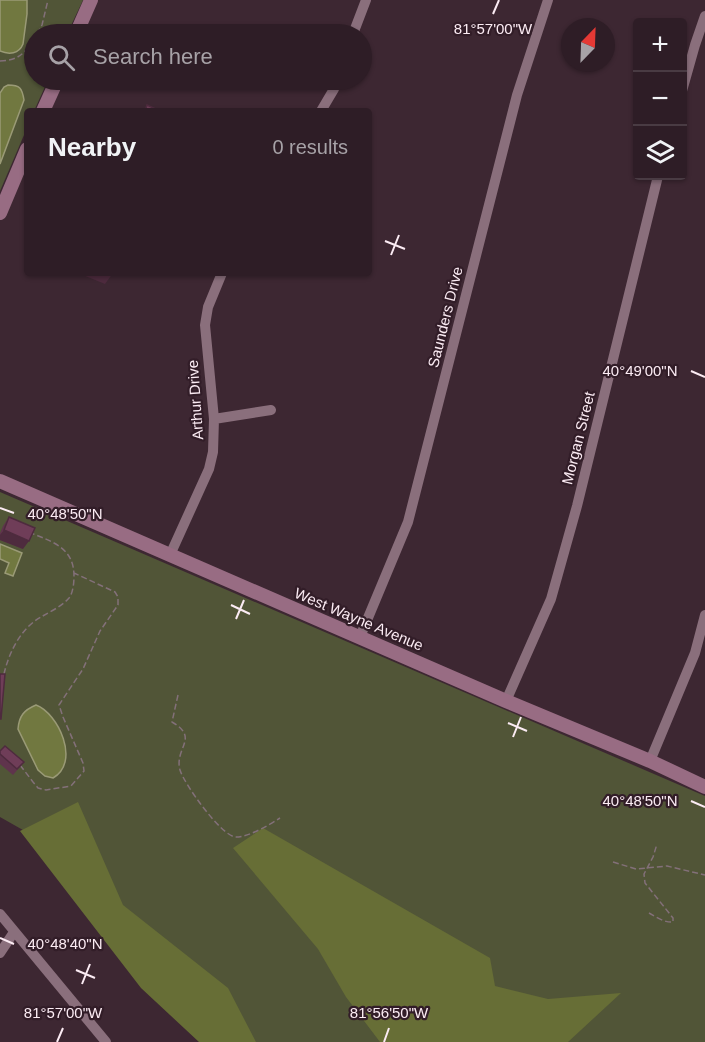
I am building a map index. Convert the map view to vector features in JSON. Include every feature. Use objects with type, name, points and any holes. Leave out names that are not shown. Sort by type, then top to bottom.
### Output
[{"type":"street","points":[[80,24],[91,0]]},
{"type":"street","points":[[357,24],[366,0]]},
{"type":"street","name":"Saunders Drive","points":[[360,637],[408,522],[517,95],[548,0]]},
{"type":"street","points":[[687,73],[705,16]]},
{"type":"street","points":[[44,108],[52,90]]},
{"type":"street","points":[[323,108],[333,90]]},
{"type":"street","points":[[0,213],[24,156]]},
{"type":"street","name":"Morgan Street","points":[[506,701],[550,599],[577,506],[657,180]]},
{"type":"street","name":"Arthur Drive","points":[[170,555],[209,469],[213,452],[214,419],[205,325],[208,307],[221,276]]},
{"type":"street","points":[[214,419],[271,410]]},
{"type":"street","name":"West Wayne Avenue","points":[[0,481],[506,701],[650,761],[705,787]]},
{"type":"street","points":[[650,761],[695,653],[705,615]]},
{"type":"street","points":[[0,914],[106,1042]]},
{"type":"street","points":[[0,953],[14,932]]},
{"type":"path","points":[[42,24],[48,0]]},
{"type":"path","points":[[0,61],[15,59],[24,52]]},
{"type":"path","points":[[3,682],[13,647],[31,624],[69,598],[73,590],[74,573],[71,559],[57,544],[24,530]]},
{"type":"path","points":[[18,763],[38,788],[46,790],[71,786],[84,771],[77,746],[59,705],[83,669],[100,632],[118,604],[118,597],[115,592],[74,573]]},
{"type":"path","points":[[178,695],[172,722],[180,726],[187,738],[181,751],[179,768],[183,779],[204,808],[228,834],[235,837],[247,834],[280,818]]},
{"type":"path","points":[[649,913],[669,923],[673,922],[673,918],[645,883],[644,874],[657,844]]},
{"type":"path","points":[[613,862],[636,869],[667,866],[705,875]]},
{"type":"shaded area","points":[[0,0],[83,0],[72,24],[24,24],[24,90],[43,90],[35,108],[24,108],[24,135],[0,191]]},
{"type":"shaded area","points":[[0,0],[27,0],[23,44],[13,53],[0,51]]},
{"type":"shaded area","points":[[8,85],[20,88],[24,100],[0,164],[0,93]]},
{"type":"shaded area","points":[[0,492],[705,796],[705,1042],[217,1042],[67,855],[0,817]]},
{"type":"shaded area","points":[[0,544],[22,553],[13,576],[5,573],[9,563],[0,559]]},
{"type":"shaded area","points":[[36,705],[52,718],[58,727],[66,750],[61,771],[53,778],[45,776],[38,770],[18,729],[23,714]]},
{"type":"shaded area","points":[[78,802],[123,905],[228,988],[256,1042],[199,1042],[141,988],[20,831]]},
{"type":"shaded area","points":[[263,828],[490,958],[495,986],[548,999],[621,993],[568,1042],[380,1042],[346,997],[318,949],[233,848]]},
{"type":"building","points":[[9,517],[35,528],[29,541],[4,530]]},
{"type":"building","points":[[0,674],[5,674],[1,719],[0,719]]},
{"type":"building","points":[[5,746],[24,762],[17,769],[0,754]]}]
